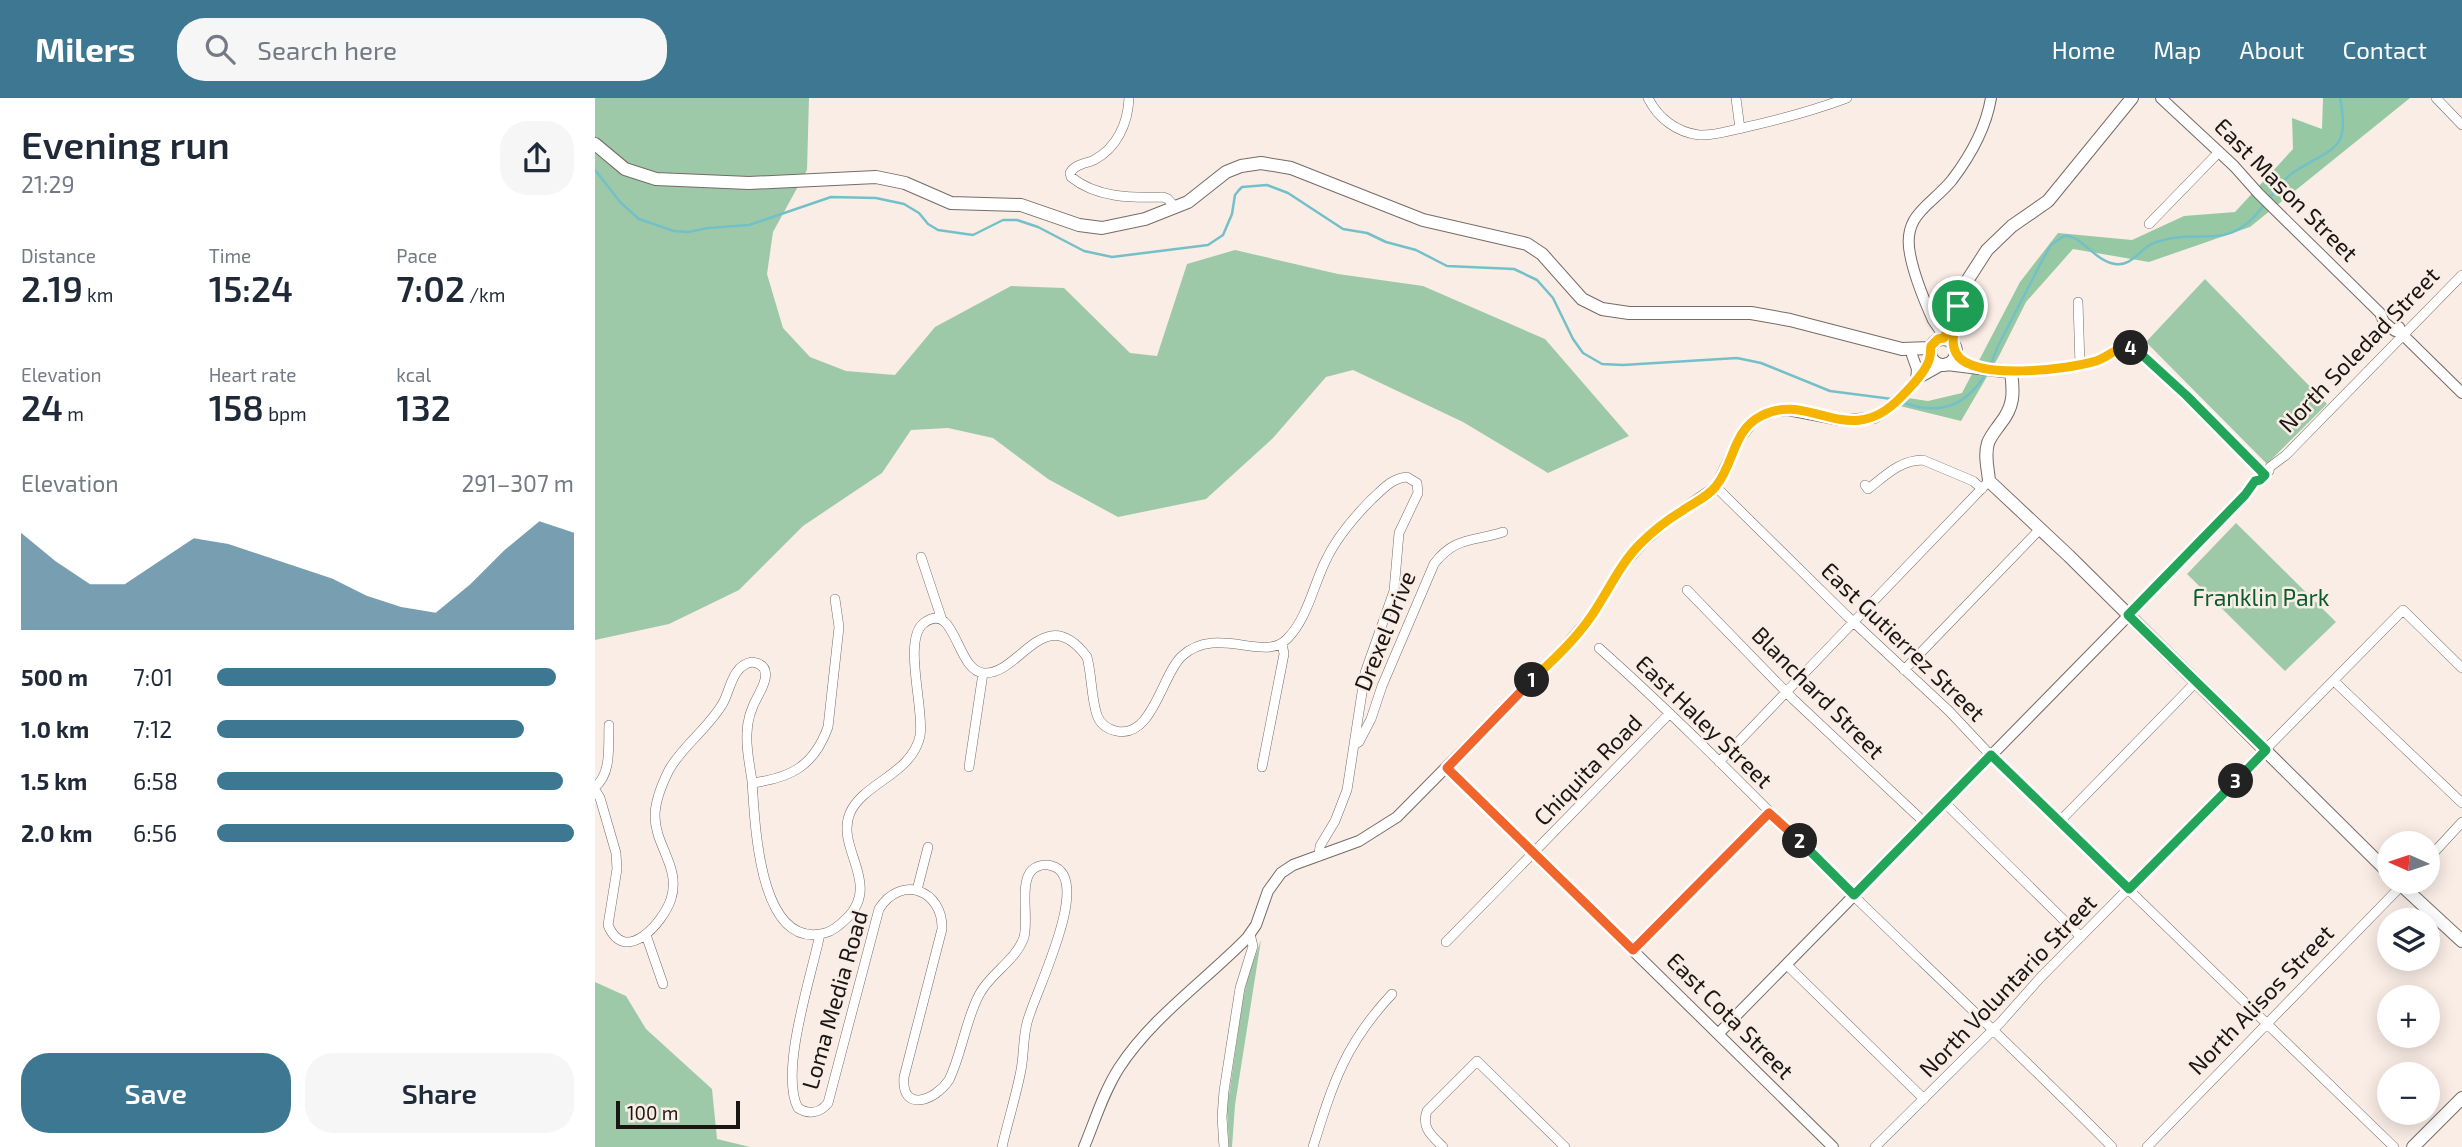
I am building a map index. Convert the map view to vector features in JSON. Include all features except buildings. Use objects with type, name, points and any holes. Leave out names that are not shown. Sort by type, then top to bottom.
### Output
[{"type":"main road","points":[[1941,350],[1949,322],[1967,281],[1987,250],[2012,226],[2048,201],[2132,98]]},
{"type":"main road","points":[[595,144],[625,169],[656,178],[749,183],[876,177],[905,183],[951,203],[1021,205],[1095,228],[1123,225],[1193,200],[1233,169],[1252,163],[1275,165],[1291,168],[1423,220],[1527,244],[1548,260],[1575,293],[1586,303],[1596,307],[1629,313],[1763,314],[1907,352],[1941,350],[1974,366],[2011,372],[2014,392],[2012,403],[1992,435],[1986,452],[1986,485],[2041,528],[2377,861]]},
{"type":"main road","points":[[1941,350],[1958,316],[1958,306]]},
{"type":"main road","points":[[2413,894],[2462,941]]},
{"type":"main road","points":[[2413,1147],[2462,1098]]},
{"type":"street","points":[[1129,98],[1123,127],[1111,146],[1096,159],[1074,166],[1071,177],[1087,187],[1118,196],[1163,197],[1175,207]]},
{"type":"street","points":[[1648,98],[1663,118],[1685,132],[1706,135],[1806,113],[1847,98]]},
{"type":"street","points":[[1736,98],[1739,129]]},
{"type":"street","points":[[1084,1147],[1108,1088],[1130,1053],[1180,1000],[1250,934],[1268,891],[1280,873],[1293,864],[1341,849],[1367,837],[1397,817],[1573,638],[1640,544],[1669,519],[1716,487],[1743,432],[1759,416],[1788,410],[1840,420],[1870,419],[1887,410],[1918,379],[1941,350],[1910,255],[1911,226],[1917,213],[1948,184],[1971,153],[1985,122],[1991,98]]},
{"type":"street","name":"East Mason Street","points":[[2161,98],[2380,313],[2399,327],[2401,333],[2462,393]]},
{"type":"street","points":[[2436,98],[2462,125]]},
{"type":"street","points":[[2149,224],[2219,152]]},
{"type":"street","name":"North Soledad Street","points":[[1718,1034],[2245,495],[2252,494],[2265,476],[2285,460],[2286,455],[2401,333],[2462,275]]},
{"type":"street","points":[[2078,302],[2080,365]]},
{"type":"street","points":[[1934,322],[1949,322]]},
{"type":"street","points":[[2011,372],[2080,365],[2097,361],[2121,348],[2137,350],[2203,411],[2265,476]]},
{"type":"street","points":[[1907,352],[1917,369],[1918,379]]},
{"type":"street","points":[[1719,762],[1986,485],[1923,460],[1907,462],[1868,489],[1865,485]]},
{"type":"street","points":[[921,557],[942,620],[952,629],[965,660],[974,670],[982,673],[1001,668],[1041,639],[1058,637],[1067,640],[1087,657],[1099,720],[1110,729],[1123,732],[1143,723],[1174,666],[1182,656],[1197,646],[1225,642],[1265,647],[1282,643],[1295,629],[1326,559],[1347,525],[1391,482],[1401,477],[1415,480],[1419,487],[1418,493],[1399,533],[1394,591],[1365,673],[1345,798],[1320,846],[1319,856]]},
{"type":"street","name":"East Gutierrez Street","points":[[1716,487],[2394,1147]]},
{"type":"street","points":[[1903,670],[2041,528]]},
{"type":"street","name":"Drexel Drive","points":[[1354,744],[1359,742],[1371,719],[1382,686],[1434,564],[1446,552],[1465,540],[1503,532]]},
{"type":"street","name":"Blanchard Street","points":[[1687,590],[1787,692],[1924,822]]},
{"type":"street","points":[[752,783],[798,771],[824,740],[828,727],[839,626],[835,600]]},
{"type":"street","name":"North Voluntario Street","points":[[1875,1147],[2403,610],[2462,668]]},
{"type":"street","points":[[610,725],[606,773],[595,789],[616,853],[617,869],[608,916],[609,929],[618,938],[638,940],[661,919],[674,888],[671,864],[656,825],[656,806],[661,788],[677,758],[716,715],[736,672],[744,664],[752,662],[761,664],[767,675],[753,706],[747,734],[756,839],[771,900],[777,912],[790,926],[808,934],[829,932],[842,923],[855,908],[860,891],[859,872],[847,830],[849,815],[858,802],[908,759],[918,743],[921,723],[916,685],[916,640],[924,622],[942,620]]},
{"type":"street","points":[[1262,767],[1284,654],[1282,643]]},
{"type":"street","name":"East Haley Street","points":[[1598,648],[1812,852],[2112,1147]]},
{"type":"street","points":[[969,767],[982,673]]},
{"type":"street","points":[[2334,681],[2462,803]]},
{"type":"street","points":[[2060,821],[2196,682]]},
{"type":"street","name":"Chiquita Road","points":[[1446,942],[1669,714]]},
{"type":"street","name":"East Cota Street","points":[[1447,768],[1833,1147]]},
{"type":"street","points":[[1944,802],[2081,937]]},
{"type":"street","points":[[1633,950],[1769,813]]},
{"type":"street","points":[[2440,846],[2462,822]]},
{"type":"street","points":[[929,847],[917,890],[933,900],[942,920],[942,929],[904,1077],[904,1088],[909,1096],[923,1100],[937,1096],[949,1080],[979,995],[1021,943],[1025,930],[1026,887],[1030,873],[1038,867],[1049,865],[1059,870],[1064,877],[1066,894],[1062,923],[1049,969],[1029,1013],[1020,1077],[1002,1147]]},
{"type":"street","name":"Loma Media Road","points":[[820,934],[800,1018],[794,1060],[794,1100],[798,1108],[810,1113],[821,1109],[829,1098],[879,909],[888,897],[897,892],[917,890]]},
{"type":"street","name":"North Alisos Street","points":[[2147,1147],[2391,894]]},
{"type":"street","points":[[646,934],[663,984]]},
{"type":"street","points":[[1224,1147],[1223,1099],[1240,988],[1252,946],[1250,934]]},
{"type":"street","points":[[1787,965],[1924,1099]]},
{"type":"street","points":[[1313,1147],[1339,1067],[1361,1030],[1392,994]]},
{"type":"street","points":[[1443,1147],[1427,1130],[1424,1121],[1427,1111],[1477,1061],[1565,1147]]},
{"type":"green space","points":[[595,98],[809,98],[807,170],[773,232],[767,274],[783,328],[810,357],[846,371],[895,375],[935,327],[1011,286],[1064,288],[1130,353],[1157,356],[1187,264],[1235,250],[1338,274],[1423,286],[1545,339],[1629,436],[1548,473],[1463,422],[1353,370],[1326,377],[1273,438],[1206,499],[1118,517],[1048,479],[993,438],[948,428],[911,430],[882,473],[803,526],[739,590],[669,624],[595,640]]},
{"type":"green space","points":[[2323,98],[2410,98],[2250,227],[2149,262],[2073,249],[2026,302],[1999,356],[1961,421],[1900,406],[1908,398],[1928,401],[1962,393],[2020,282],[2058,233],[2132,240],[2184,216],[2235,212],[2293,149],[2292,118],[2322,129]]},
{"type":"green space","points":[[2205,279],[2327,404],[2267,464],[2146,342]]},
{"type":"green space","name":"Franklin Park","points":[[2236,523],[2336,622],[2285,671],[2187,574]]},
{"type":"green space","points":[[1261,940],[1235,1105],[1232,1147],[1229,1147],[1227,1108],[1243,999]]},
{"type":"green space","points":[[595,982],[626,996],[646,1029],[712,1089],[717,1139],[750,1147],[595,1147]]},
{"type":"waterway","points":[[2268,200],[2290,175],[2328,152],[2340,139],[2343,129],[2340,98]]},
{"type":"waterway","points":[[595,170],[621,203],[639,219],[674,231],[688,232],[749,225],[831,197],[876,198],[904,204],[938,230],[973,235],[1003,220],[1017,220],[1038,227],[1084,251],[1112,257],[1208,245],[1223,235],[1239,190],[1242,187],[1267,185],[1288,193],[1343,229],[1367,233],[1386,242],[1416,250],[1447,266],[1514,269],[1537,280],[1553,298],[1583,353],[1602,364],[1737,358],[1761,363],[1830,391],[1892,399]]},
{"type":"waterway","points":[[1990,366],[2043,259],[2051,245],[2064,236],[2076,239],[2107,262],[2121,264],[2132,260],[2156,242],[2173,238],[2214,236],[2239,229],[2264,205]]},
{"type":"waterway","points":[[1904,403],[1930,408],[1952,405],[1971,393],[1987,372]]},
{"type":"route","points":[[1958,306],[1952,342],[1956,353],[1974,366],[2006,372],[2066,367],[2097,361],[2121,348],[2137,350],[2203,411],[2265,475],[2255,481],[2245,495],[2128,615],[2266,750],[2129,889],[1991,755],[1854,895],[1769,813],[1633,950],[1447,768],[1589,619],[1640,544],[1669,519],[1716,487],[1739,439],[1750,423],[1759,416],[1782,410],[1856,421],[1879,416],[1919,378],[1931,357],[1931,346],[1938,339],[1944,338],[1958,306]]}]
